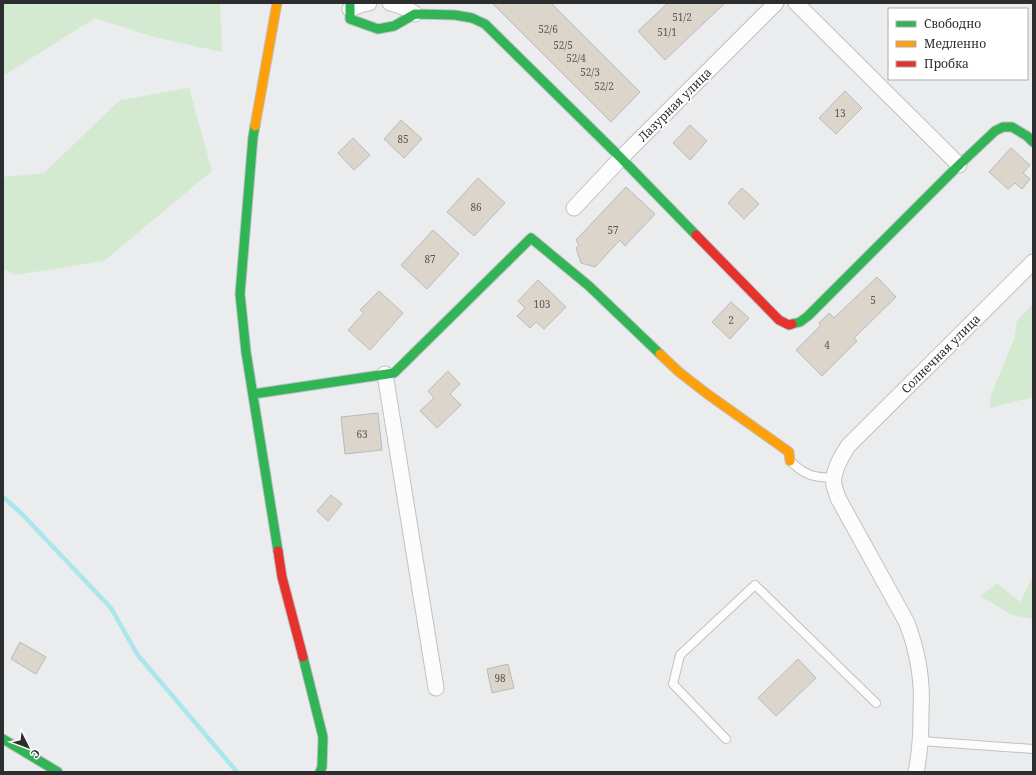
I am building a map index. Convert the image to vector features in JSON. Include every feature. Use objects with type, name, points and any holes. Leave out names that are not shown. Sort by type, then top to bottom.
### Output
[{"type":"street","points":[[277,3],[253,137],[240,294],[246,352],[282,577],[323,737],[322,767],[320,772]]},
{"type":"street","points":[[369,3],[360,5],[350,10],[371,27],[378,29],[394,26],[415,14],[455,15],[472,18],[485,24],[621,158],[779,320],[789,325],[800,322],[808,316],[995,131],[1003,127],[1012,127],[1027,136],[1033,142]]},
{"type":"street","points":[[390,3],[402,6],[415,14]]},
{"type":"street","name":"Лазурная улица","points":[[574,208],[621,158],[776,3]]},
{"type":"street","points":[[796,3],[959,165]]},
{"type":"street","points":[[253,394],[394,373],[531,238],[589,286],[679,372],[789,452],[790,461]]},
{"type":"street","name":"Солнечная улица","points":[[834,478],[840,460],[848,446],[1033,262]]},
{"type":"street","points":[[385,374],[436,688]]},
{"type":"street","points":[[834,478],[834,485],[838,498],[911,632],[921,686],[921,741],[916,772]]},
{"type":"street","points":[[3,739],[58,772]]},
{"type":"lane","points":[[790,461],[801,471],[816,478],[834,478]]},
{"type":"lane","points":[[726,739],[673,684],[680,655],[755,585],[876,703]]},
{"type":"lane","points":[[921,741],[1033,749]]},
{"type":"green space","points":[[3,3],[220,3],[222,52],[154,37],[95,18],[3,76]]},
{"type":"green space","points":[[189,88],[212,171],[104,261],[15,275],[3,269],[3,177],[44,173],[120,100]]},
{"type":"green space","points":[[1033,304],[1033,397],[990,408],[991,395],[1014,339],[1017,321]]},
{"type":"green space","points":[[1033,576],[1033,619],[1012,615],[980,596],[997,583],[1020,602]]},
{"type":"building","points":[[492,3],[551,3],[640,92],[611,122]]},
{"type":"building","points":[[668,3],[725,3],[665,60],[638,31]]},
{"type":"building","points":[[845,91],[862,108],[836,134],[819,118]]},
{"type":"building","points":[[401,120],[422,139],[404,158],[384,139]]},
{"type":"building","points":[[690,125],[707,141],[690,160],[673,143]]},
{"type":"building","points":[[353,138],[370,155],[354,170],[338,153]]},
{"type":"building","points":[[1011,148],[1030,165],[1023,173],[1030,179],[1022,189],[1015,183],[1008,189],[989,172]]},
{"type":"building","points":[[478,178],[505,203],[474,236],[447,212]]},
{"type":"building","points":[[626,187],[655,214],[625,246],[620,240],[595,267],[581,263],[576,248],[579,245],[576,240]]},
{"type":"building","points":[[742,188],[759,204],[744,219],[728,203]]},
{"type":"building","points":[[433,230],[459,254],[427,289],[401,265]]},
{"type":"building","points":[[877,277],[896,297],[854,338],[857,341],[822,376],[796,350],[820,326],[819,323],[829,313],[834,318]]},
{"type":"building","points":[[538,280],[566,307],[544,329],[536,322],[530,328],[517,316],[525,308],[518,301]]},
{"type":"building","points":[[379,291],[403,313],[370,350],[348,330],[364,313],[360,310]]},
{"type":"building","points":[[731,302],[749,318],[730,339],[712,322]]},
{"type":"building","points":[[448,371],[460,384],[450,394],[461,405],[437,428],[420,411],[434,398],[428,391]]},
{"type":"building","points":[[378,413],[382,450],[345,454],[341,417]]},
{"type":"building","points":[[331,495],[342,504],[328,521],[317,511]]},
{"type":"building","points":[[20,642],[46,657],[36,674],[11,659]]},
{"type":"building","points":[[798,659],[816,678],[776,716],[758,698]]},
{"type":"building","points":[[508,664],[514,688],[492,693],[487,669]]},
{"type":"waterway","points":[[3,497],[21,513],[111,608],[137,654],[237,772]]},
{"type":"traffic: fast","points":[[350,3],[350,19],[378,29],[394,26],[415,14],[455,15],[472,18],[485,24],[621,158],[696,235]]},
{"type":"traffic: fast","points":[[255,126],[240,294],[246,352],[278,551]]},
{"type":"traffic: fast","points":[[792,324],[800,322],[808,316],[995,131],[1003,127],[1012,127],[1027,136],[1033,142]]},
{"type":"traffic: fast","points":[[253,394],[394,373],[531,238],[589,286],[660,354]]},
{"type":"traffic: fast","points":[[303,657],[323,737],[322,767],[320,772]]},
{"type":"traffic: fast","points":[[3,739],[58,772]]},
{"type":"traffic: slow","points":[[255,126],[277,3]]},
{"type":"traffic: slow","points":[[660,354],[679,372],[706,393],[789,452],[790,461]]},
{"type":"traffic: jam","points":[[696,235],[779,320],[789,325],[792,324]]},
{"type":"traffic: jam","points":[[278,551],[282,577],[303,657]]}]
